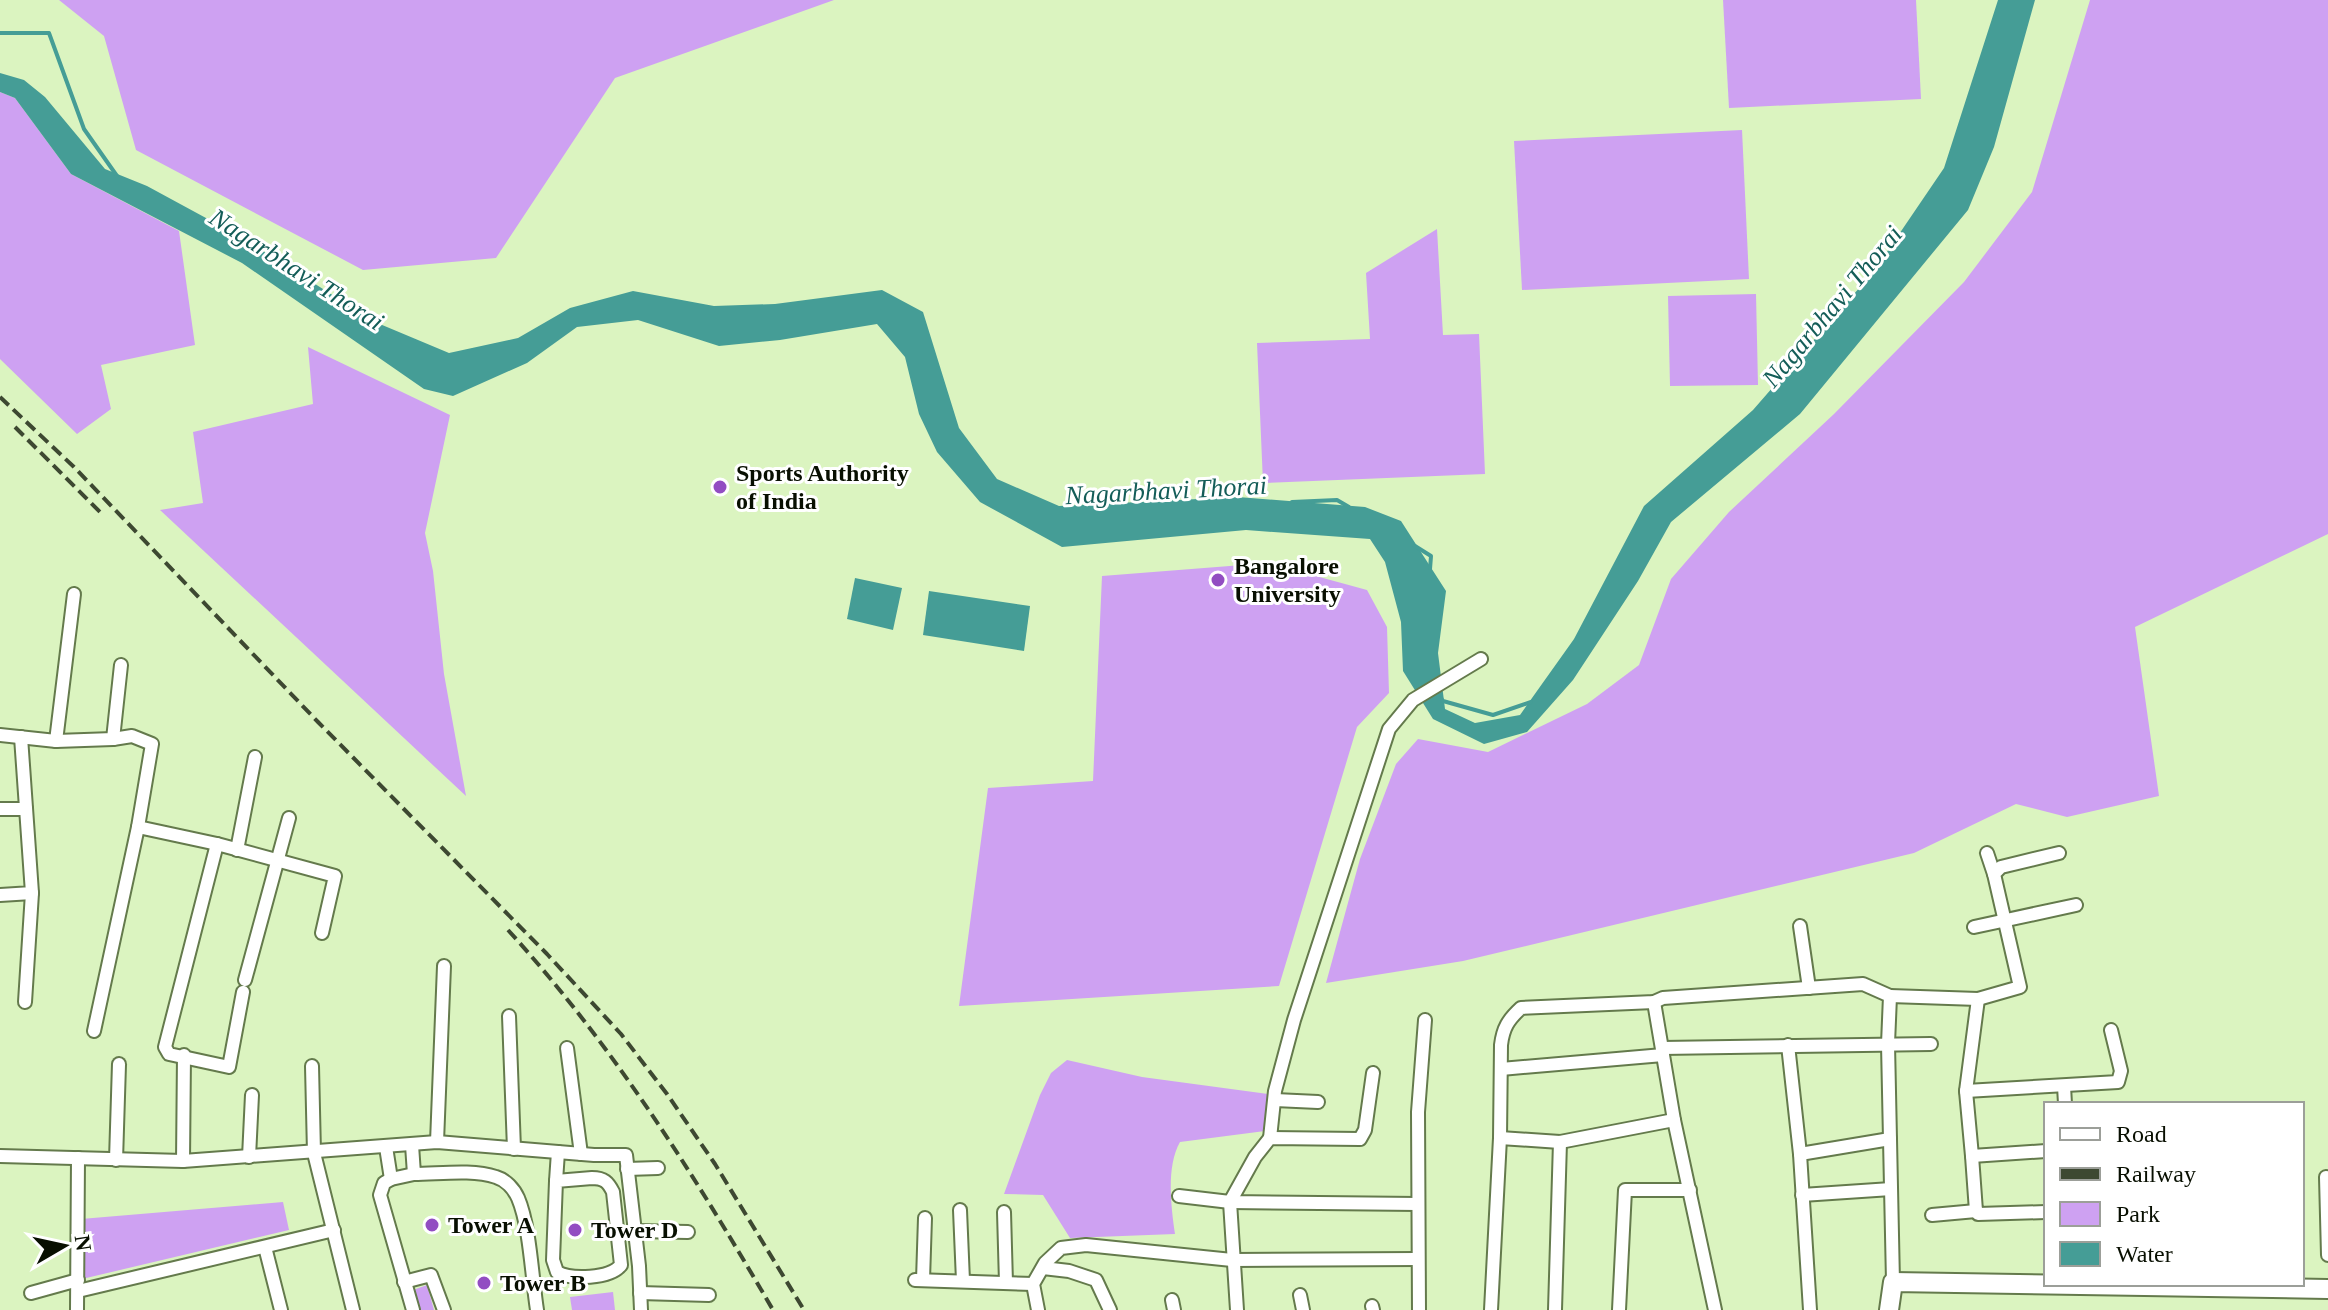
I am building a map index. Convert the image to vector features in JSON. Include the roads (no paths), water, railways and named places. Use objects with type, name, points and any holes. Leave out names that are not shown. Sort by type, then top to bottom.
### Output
[{"type":"street","points":[[56,741],[74,594]]},
{"type":"street","points":[[1237,1310],[1230,1202],[1255,1157],[1270,1138],[1275,1100],[1294,1020],[1389,729],[1413,700],[1481,659]]},
{"type":"street","points":[[113,739],[121,665]]},
{"type":"street","points":[[0,735],[56,741],[132,736],[152,744],[138,827],[94,1031]]},
{"type":"street","points":[[21,737],[32,893],[25,1002]]},
{"type":"street","points":[[237,850],[255,757]]},
{"type":"street","points":[[0,809],[26,809]]},
{"type":"street","points":[[217,844],[165,1047],[169,1054],[229,1067],[244,986],[289,818]]},
{"type":"street","points":[[138,827],[217,844],[335,876],[322,933]]},
{"type":"street","points":[[1491,1310],[1503,1031],[1508,1019],[1521,1008],[1654,1002],[1673,997],[1863,984],[1890,996],[1978,999],[2020,987],[2006,920],[1987,853]]},
{"type":"street","points":[[1994,874],[2001,867],[2059,853]]},
{"type":"street","points":[[0,895],[32,893]]},
{"type":"street","points":[[1974,927],[2076,905]]},
{"type":"street","points":[[1800,926],[1809,988]]},
{"type":"street","points":[[437,1142],[444,966]]},
{"type":"street","points":[[1889,1310],[1893,1282],[1888,1044],[1890,996]]},
{"type":"street","points":[[1976,1211],[1966,1091],[1978,999]]},
{"type":"street","points":[[1654,1002],[1674,1120],[1715,1310]]},
{"type":"street","points":[[509,1016],[514,1149]]},
{"type":"street","points":[[1419,1310],[1418,1112],[1425,1020]]},
{"type":"street","points":[[1966,1091],[2118,1082],[2121,1071],[2111,1030]]},
{"type":"street","points":[[1501,1069],[1662,1052],[1788,1045],[1931,1044]]},
{"type":"street","points":[[1788,1045],[1800,1154],[1810,1310]]},
{"type":"street","points":[[567,1048],[581,1154]]},
{"type":"street","points":[[183,1161],[184,1055]]},
{"type":"street","points":[[116,1160],[119,1064]]},
{"type":"street","points":[[312,1066],[314,1153],[353,1310]]},
{"type":"street","points":[[1270,1138],[1360,1139],[1365,1130],[1373,1073]]},
{"type":"street","points":[[2064,1086],[2065,1102]]},
{"type":"street","points":[[249,1157],[252,1095]]},
{"type":"street","points":[[1275,1100],[1318,1102]]},
{"type":"street","points":[[1500,1138],[1560,1142],[1674,1120]]},
{"type":"street","points":[[1800,1154],[1890,1139]]},
{"type":"street","points":[[0,1156],[183,1161],[437,1142],[626,1155],[641,1310]]},
{"type":"street","points":[[1555,1310],[1560,1142]]},
{"type":"street","points":[[412,1145],[414,1174]]},
{"type":"street","points":[[480,1174],[482,1146]]},
{"type":"street","points":[[386,1147],[391,1179]]},
{"type":"street","points":[[1972,1156],[2044,1151]]},
{"type":"street","points":[[556,1181],[601,1178],[607,1182],[615,1198],[622,1260],[618,1270],[574,1277],[557,1272],[553,1260],[556,1181],[558,1152]]},
{"type":"street","points":[[77,1310],[78,1158]]},
{"type":"street","points":[[627,1169],[658,1168]]},
{"type":"street","points":[[413,1310],[380,1195],[381,1187],[391,1179],[414,1174],[480,1174],[497,1177],[510,1185],[518,1196],[537,1310]]},
{"type":"street","points":[[2326,1177],[2328,1255]]},
{"type":"street","points":[[1802,1195],[1891,1189]]},
{"type":"street","points":[[1619,1310],[1625,1190],[1690,1190]]},
{"type":"street","points":[[1179,1196],[1230,1202],[1418,1204]]},
{"type":"street","points":[[960,1210],[963,1281]]},
{"type":"street","points":[[1932,1215],[1976,1211],[1978,1214],[2044,1212]]},
{"type":"street","points":[[1004,1212],[1006,1283]]},
{"type":"street","points":[[925,1218],[919,1280],[1033,1284]]},
{"type":"street","points":[[31,1293],[78,1286],[334,1230]]},
{"type":"street","points":[[635,1231],[688,1232]]},
{"type":"street","points":[[1038,1310],[1033,1284],[1045,1263],[1061,1248],[1086,1245],[1232,1260],[1418,1259]]},
{"type":"street","points":[[265,1247],[281,1310]]},
{"type":"street","points":[[1043,1268],[1069,1271],[1096,1280],[1110,1310]]},
{"type":"street","points":[[404,1282],[431,1275],[444,1310]]},
{"type":"street","points":[[1893,1282],[2044,1285]]},
{"type":"street","points":[[2186,1286],[2328,1289]]},
{"type":"street","points":[[640,1293],[709,1295]]},
{"type":"street","points":[[1300,1295],[1303,1310]]},
{"type":"water","name":"Nagarbhavi Thorai","points":[[1998,0],[2035,0],[1994,147],[1968,210],[1800,414],[1671,522],[1638,581],[1573,680],[1527,732],[1484,744],[1433,719],[1403,671],[1401,622],[1385,562],[1370,539],[1246,530],[1062,547],[980,502],[937,452],[919,414],[905,357],[877,324],[780,340],[719,346],[638,320],[577,327],[527,363],[453,396],[424,389],[242,263],[71,174],[15,98],[0,92],[0,73],[24,80],[45,97],[105,169],[147,186],[241,237],[375,322],[449,353],[518,338],[570,308],[633,291],[714,306],[775,304],[882,290],[923,312],[959,428],[997,479],[1059,506],[1238,497],[1365,507],[1401,521],[1446,591],[1438,653],[1445,709],[1475,723],[1520,715],[1574,639],[1644,506],[1753,410],[1874,271],[1944,168]]},
{"type":"water","points":[[855,578],[902,588],[893,630],[847,619]]},
{"type":"water","points":[[929,591],[1030,606],[1024,651],[923,635]]},
{"type":"waterway","name":"Nagarbhavi Thorai","points":[[0,33],[49,33],[84,129],[117,176]]},
{"type":"waterway","name":"Nagarbhavi Thorai","points":[[1292,502],[1337,500],[1349,507]]},
{"type":"waterway","name":"Nagarbhavi Thorai","points":[[1415,546],[1431,556],[1430,569]]},
{"type":"waterway","name":"Nagarbhavi Thorai","points":[[1441,698],[1493,715],[1531,702]]},
{"type":"railway","points":[[0,397],[74,467],[621,1034],[715,1164],[804,1310]]},
{"type":"railway","points":[[15,427],[103,515]]},
{"type":"railway","points":[[508,930],[583,1019],[651,1113],[773,1310]]},
{"type":"place","name":"Sports Authority of India","points":[[720,487]]},
{"type":"place","name":"Bangalore University","points":[[1218,580]]},
{"type":"place","name":"Tower A","points":[[432,1225]]},
{"type":"place","name":"Tower D","points":[[575,1230]]},
{"type":"place","name":"Tower B","points":[[484,1283]]}]
